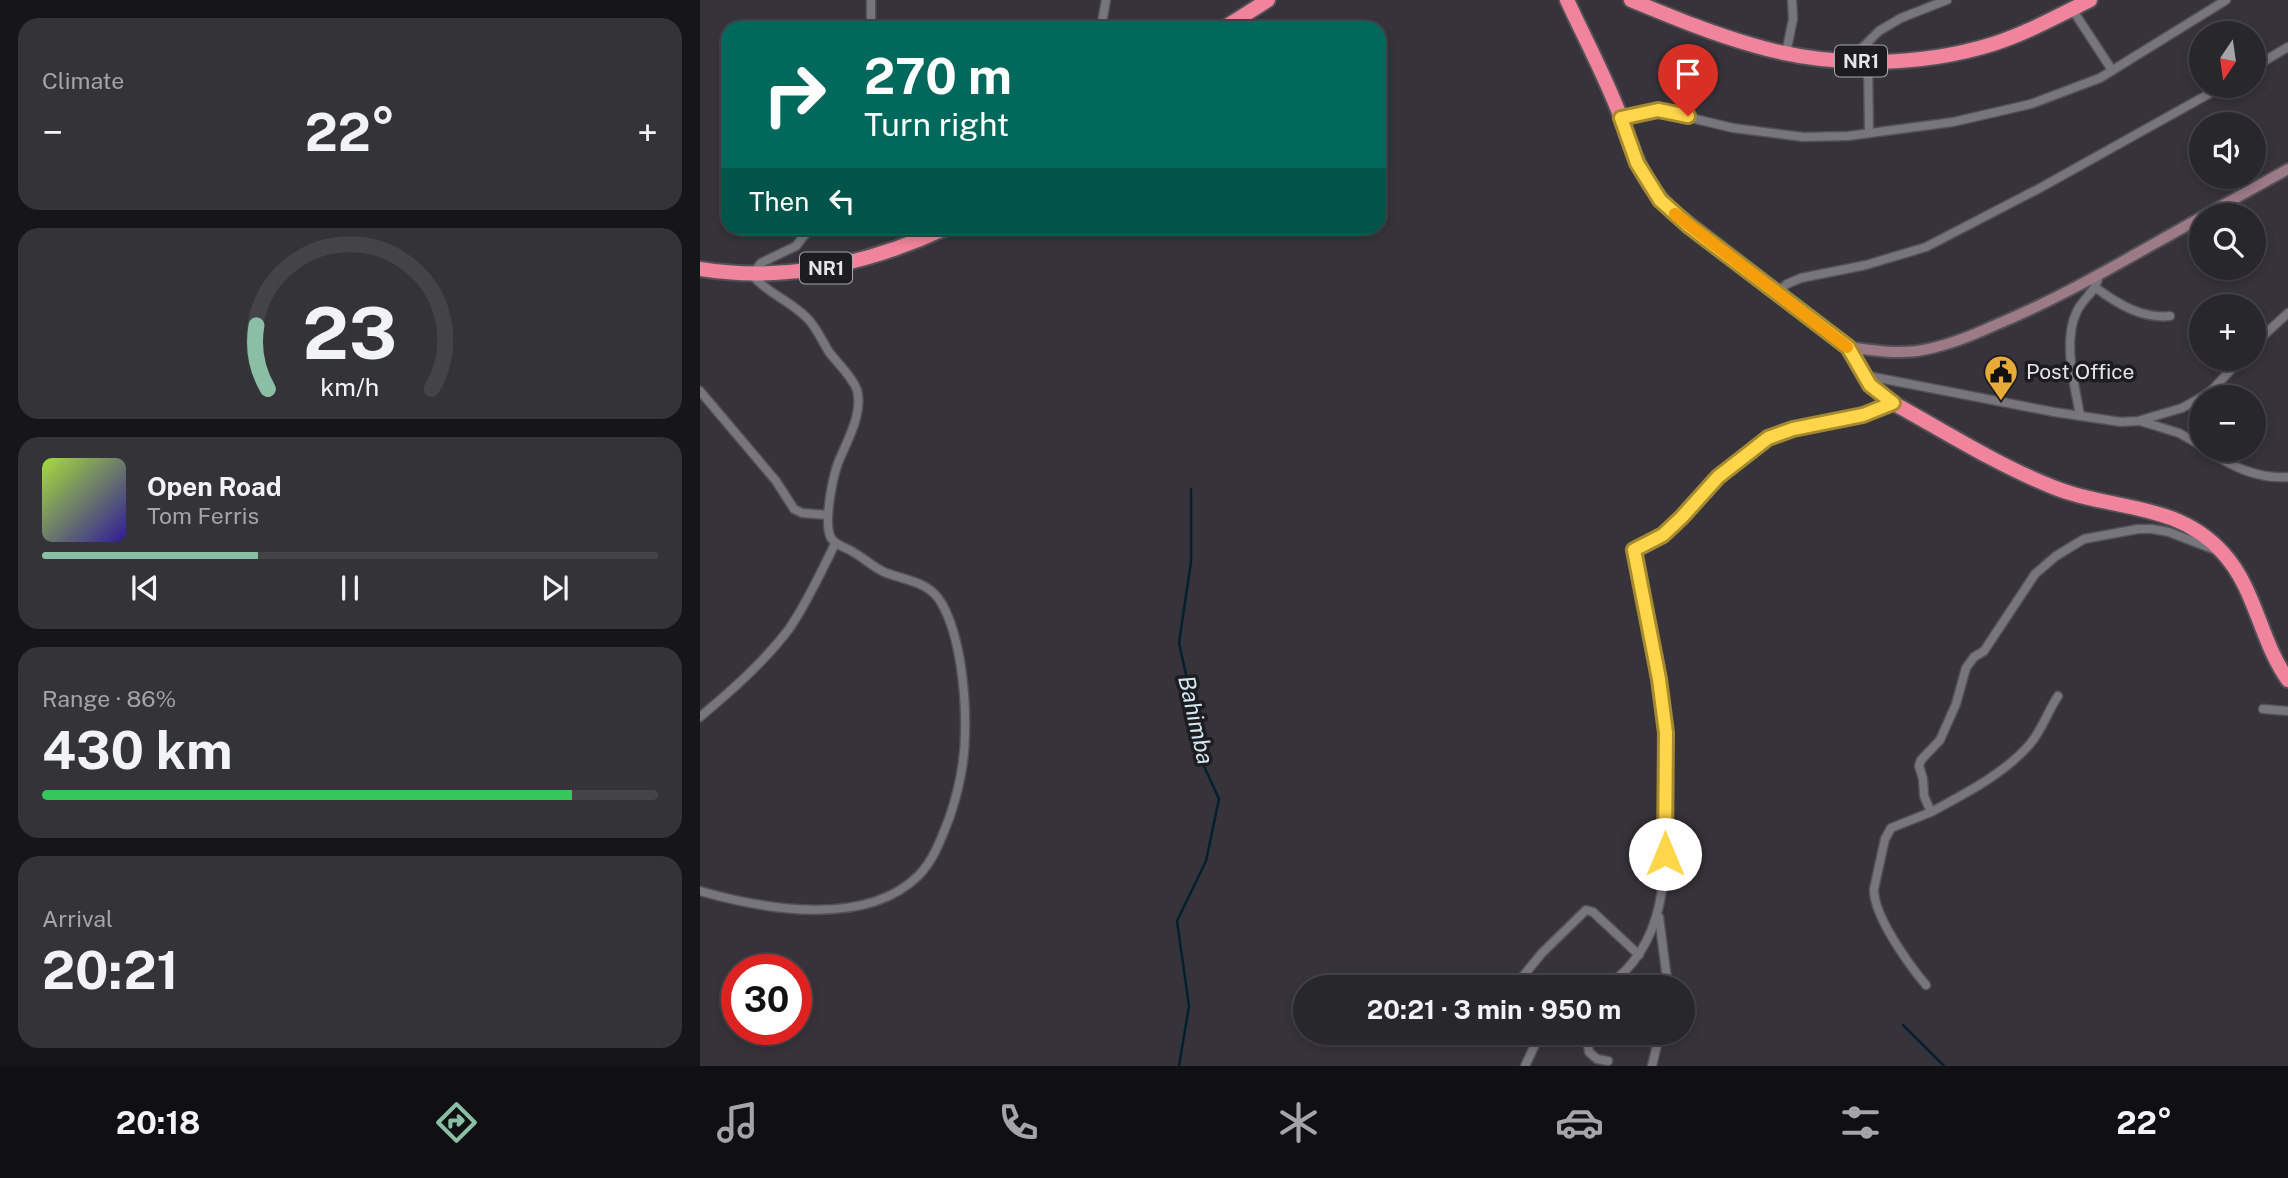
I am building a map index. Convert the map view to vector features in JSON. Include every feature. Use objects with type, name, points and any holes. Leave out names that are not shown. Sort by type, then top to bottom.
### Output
[{"type":"highway","points":[[1235,21],[1268,0]]},
{"type":"highway","points":[[1567,0],[1621,118],[1637,163],[1660,200],[1689,226],[1848,347],[1862,374],[1877,392],[1893,403],[2051,487],[2145,509],[2176,519],[2198,530],[2223,552],[2244,582],[2271,651],[2288,680]]},
{"type":"highway","name":"NR1","points":[[1631,0],[1725,36],[1786,53],[1849,61],[1935,57],[1972,50],[2014,36],[2090,0]]},
{"type":"highway","name":"NR1","points":[[700,269],[752,275],[785,274],[854,262],[931,235]]},
{"type":"street","points":[[871,0],[871,21]]},
{"type":"street","points":[[1102,21],[1106,0]]},
{"type":"street","points":[[1786,53],[1793,19],[1793,0]]},
{"type":"street","points":[[1849,61],[1879,30],[1947,0]]},
{"type":"street","points":[[1621,118],[1658,110],[1733,128],[1824,137],[1934,125],[2031,104],[2086,84],[2226,0]]},
{"type":"street","points":[[2072,9],[2112,70]]},
{"type":"street","points":[[2266,60],[2288,47]]},
{"type":"street","points":[[1868,61],[1869,133]]},
{"type":"street","points":[[1776,293],[1801,278],[1866,265],[1926,247],[2040,188],[2201,98]]},
{"type":"street","points":[[2227,203],[2288,169]]},
{"type":"street","points":[[1848,347],[1892,352],[1939,347],[2052,301],[2189,224]]},
{"type":"street","points":[[700,891],[737,901],[804,909],[859,906],[884,898],[917,876],[935,854],[957,794],[965,756],[961,677],[950,621],[942,603],[925,586],[881,571],[853,552],[835,544],[829,531],[828,515],[838,466],[854,424],[858,400],[856,388],[805,316],[768,291],[752,275],[761,263],[796,247],[805,235]]},
{"type":"street","points":[[2080,416],[2073,372],[2072,332],[2078,309],[2096,288],[2099,274]]},
{"type":"street","points":[[2096,288],[2134,311],[2151,316],[2170,316]]},
{"type":"street","points":[[2266,334],[2288,313]]},
{"type":"street","points":[[2217,385],[2230,371]]},
{"type":"street","points":[[1862,374],[2080,416],[2112,421],[2138,421],[2189,438]]},
{"type":"street","points":[[700,391],[761,462],[794,509],[802,513],[828,515]]},
{"type":"street","points":[[1667,975],[1659,914],[1665,854],[1666,733],[1659,679],[1634,550],[1663,535],[1718,477],[1768,438],[1793,429],[1863,415],[1893,403]]},
{"type":"street","points":[[2138,421],[2189,404]]},
{"type":"street","points":[[2228,462],[2259,475],[2288,477]]},
{"type":"street","points":[[1931,812],[1923,796],[1923,779],[1919,766],[1921,760],[1940,740],[1956,704],[1966,668],[1974,657],[1984,651],[2035,574],[2084,539],[2138,528],[2169,531],[2223,552]]},
{"type":"street","points":[[700,717],[728,694],[778,642],[810,594],[835,544]]},
{"type":"street","points":[[1926,985],[1910,967],[1891,934],[1874,893],[1885,839],[1891,828],[1931,812],[1974,789],[2010,763],[2032,742],[2058,696]]},
{"type":"street","points":[[2263,709],[2288,711]]},
{"type":"street","points":[[1524,975],[1542,953],[1586,910],[1593,912],[1639,955]]},
{"type":"street","points":[[1623,975],[1639,955],[1659,914]]},
{"type":"street","points":[[1525,1066],[1535,1045]]},
{"type":"street","points":[[1588,1045],[1589,1052],[1597,1059],[1608,1061]]},
{"type":"street","points":[[1652,1066],[1657,1045]]},
{"type":"waterway","name":"Bahimba","points":[[1179,1066],[1189,1006],[1177,921],[1206,861],[1219,799],[1198,753],[1194,711],[1179,643],[1191,562],[1191,489]]},
{"type":"waterway","points":[[1903,1025],[1944,1066]]},
{"type":"slow traffic","points":[[1675,214],[1847,347]]},
{"type":"place","name":"Post Office","points":[[2001,402]]},
{"type":"route","points":[[1665,854],[1666,733],[1659,679],[1634,550],[1663,535],[1718,477],[1768,438],[1793,429],[1847,420],[1893,403],[1870,385],[1848,347],[1689,226],[1660,200],[1652,189],[1637,163],[1621,118],[1658,110],[1688,116]]}]
